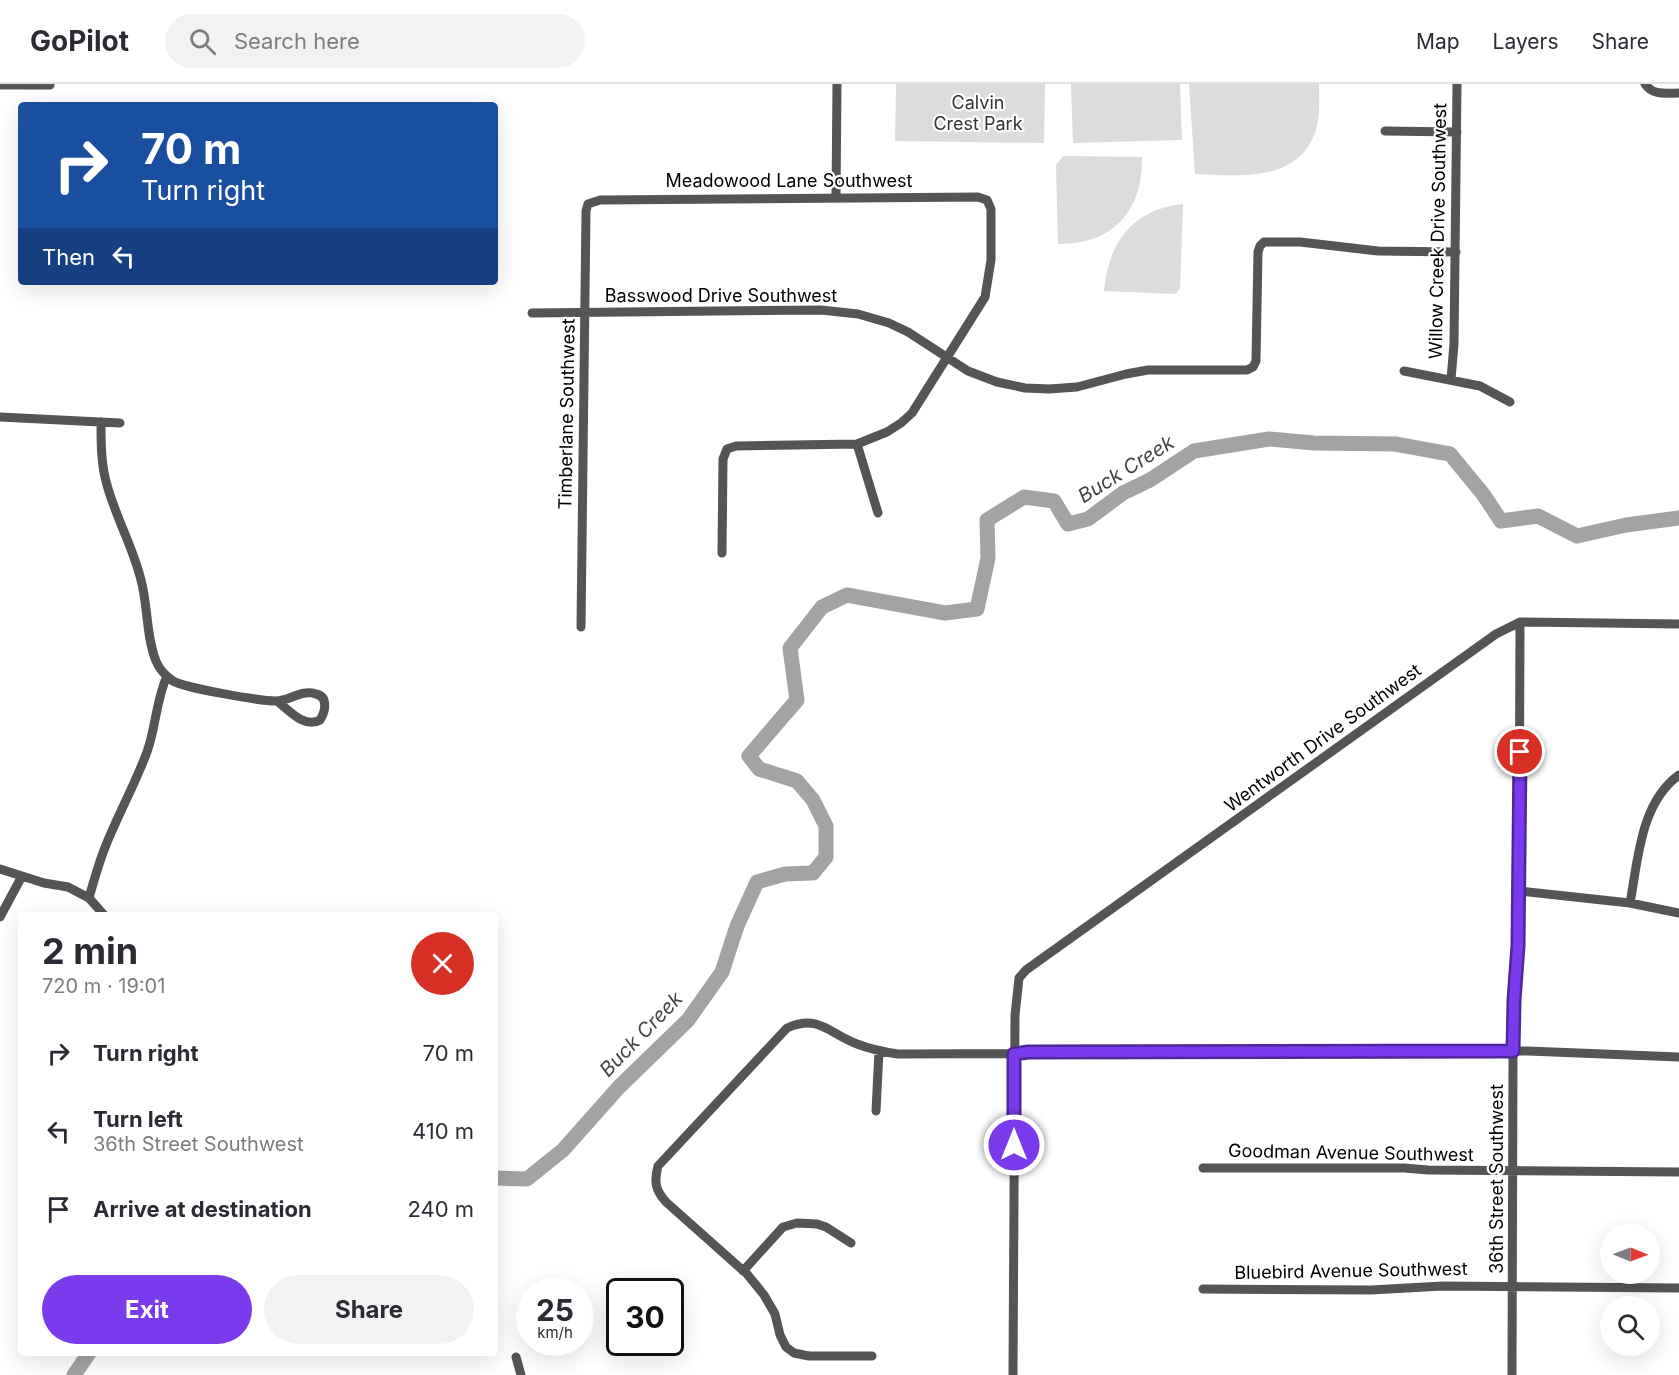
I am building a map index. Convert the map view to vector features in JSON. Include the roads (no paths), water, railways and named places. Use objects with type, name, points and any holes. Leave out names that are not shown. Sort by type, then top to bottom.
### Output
[{"type":"street","points":[[836,197],[837,84]]},
{"type":"street","name":"Willow Creek Drive Southwest","points":[[1451,379],[1456,252],[1457,84]]},
{"type":"street","points":[[0,85],[50,85]]},
{"type":"street","points":[[1646,85],[1656,93],[1679,93]]},
{"type":"street","points":[[1385,131],[1457,132]]},
{"type":"street","name":"Meadowood Lane Southwest","points":[[591,202],[600,200],[836,197],[978,197],[987,200],[990,205],[991,219],[990,270],[987,288],[979,309],[947,359]]},
{"type":"street","name":"Timberlane Southwest","points":[[581,627],[586,211],[591,202]]},
{"type":"street","name":"Basswood Drive Southwest","points":[[532,313],[839,311],[868,316],[889,323],[908,332],[947,359],[988,380],[1042,389],[1077,387],[1148,370],[1247,370],[1253,367],[1256,361],[1258,252],[1264,242],[1300,242],[1368,251],[1456,252]]},
{"type":"street","points":[[722,553],[723,459],[727,449],[736,446],[857,444],[878,437],[901,423],[917,406],[947,359]]},
{"type":"street","points":[[1404,371],[1480,386],[1510,402]]},
{"type":"street","points":[[0,417],[120,423]]},
{"type":"street","points":[[100,422],[102,460],[107,485],[141,577],[154,658],[167,676],[180,685],[277,701],[305,693],[317,694],[325,703],[324,713],[320,720],[310,723],[295,716],[277,701]]},
{"type":"street","points":[[857,444],[878,513]]},
{"type":"street","name":"Wentworth Drive Southwest","points":[[1014,1054],[1016,994],[1019,978],[1026,970],[1496,634],[1520,622],[1679,624]]},
{"type":"street","name":"36th Street Southwest","points":[[1512,1375],[1513,1051],[1519,891],[1520,622]]},
{"type":"street","points":[[89,898],[104,848],[133,789],[148,750],[160,694],[167,676]]},
{"type":"street","points":[[1630,903],[1650,813],[1660,795],[1679,775]]},
{"type":"street","points":[[0,869],[68,888],[89,898],[101,912]]},
{"type":"street","points":[[0,917],[22,876]]},
{"type":"street","points":[[1519,891],[1630,903],[1679,913]]},
{"type":"street","points":[[872,1356],[809,1356],[794,1353],[786,1347],[780,1335],[775,1314],[764,1294],[743,1271],[658,1193],[655,1179],[658,1166],[787,1028],[802,1022],[814,1023],[856,1044],[898,1054],[1513,1051],[1679,1057]]},
{"type":"street","points":[[876,1111],[879,1051]]},
{"type":"street","points":[[1013,1375],[1014,1054]]},
{"type":"street","name":"Goodman Avenue Southwest","points":[[1203,1168],[1679,1172]]},
{"type":"street","points":[[743,1271],[783,1227],[797,1223],[826,1227],[851,1243]]},
{"type":"street","name":"Bluebird Avenue Southwest","points":[[1203,1289],[1371,1290],[1443,1286],[1679,1288]]},
{"type":"street","points":[[516,1357],[521,1375]]},
{"type":"waterway","name":"Buck Creek","points":[[498,1178],[527,1179],[563,1150],[619,1087],[688,1020],[722,972],[737,926],[757,882],[785,874],[813,873],[826,857],[826,826],[813,800],[797,781],[759,769],[749,756],[797,700],[790,648],[822,607],[847,595],[945,613],[977,609],[988,558],[987,520],[1024,497],[1054,501],[1068,524],[1088,519],[1123,493],[1150,480],[1194,451],[1269,439],[1314,443],[1395,444],[1450,454],[1483,494],[1501,521],[1538,516],[1577,536],[1626,525],[1679,518]]},
{"type":"waterway","name":"Buck Creek","points":[[74,1375],[87,1356]]},
{"type":"park label","name":"Calvin Crest Park","points":[[978,113]]}]
